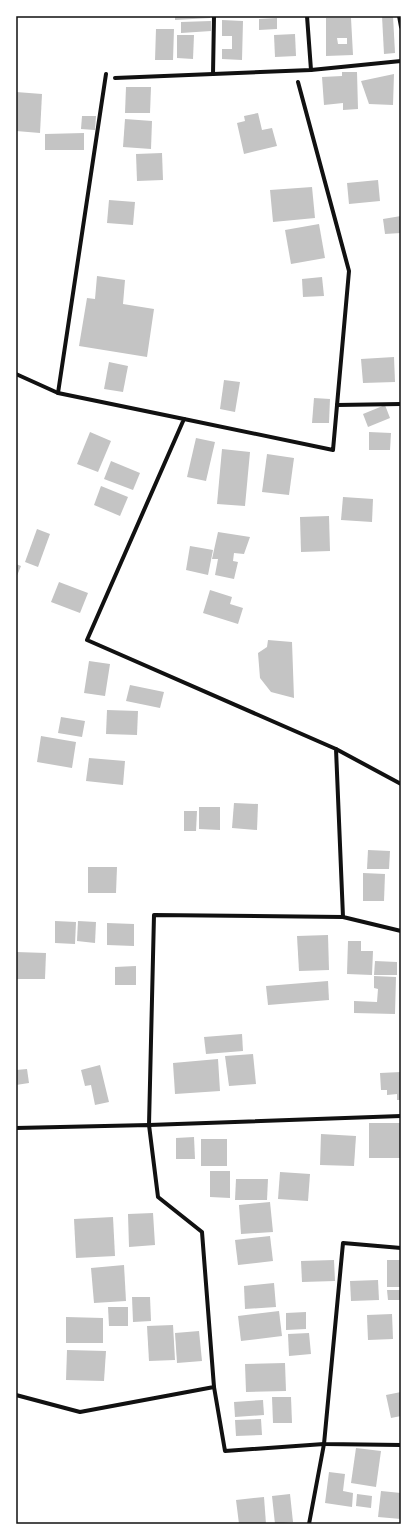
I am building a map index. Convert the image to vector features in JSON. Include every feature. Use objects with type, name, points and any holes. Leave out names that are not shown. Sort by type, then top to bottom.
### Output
[{"type":"street","points":[[213,74],[214,16]]},
{"type":"street","points":[[307,16],[311,70]]},
{"type":"street","points":[[400,16],[401,27]]},
{"type":"street","points":[[115,78],[311,70],[401,61]]},
{"type":"street","points":[[58,393],[106,74]]},
{"type":"street","points":[[16,374],[58,393],[333,450],[350,271],[298,82]]},
{"type":"street","points":[[337,405],[401,404]]},
{"type":"street","points":[[184,419],[87,640],[336,749],[401,784]]},
{"type":"street","points":[[336,749],[343,917]]},
{"type":"street","points":[[401,931],[343,917],[154,915],[149,1125],[158,1197],[202,1232],[214,1387],[225,1451],[324,1444],[401,1445]]},
{"type":"street","points":[[16,1128],[401,1116]]},
{"type":"street","points":[[309,1524],[324,1444],[343,1243],[401,1248]]},
{"type":"street","points":[[16,1395],[80,1412],[214,1387]]},
{"type":"building","points":[[175,16],[210,16],[210,18],[175,20]]},
{"type":"building","points":[[382,16],[393,16],[395,53],[384,54]]},
{"type":"building","points":[[277,18],[277,29],[259,30],[259,19]]},
{"type":"building","points":[[326,18],[351,18],[353,55],[326,56]],"holes":[[[337,38],[347,38],[347,44],[338,44]]]},
{"type":"building","points":[[222,20],[243,21],[242,60],[222,59],[222,49],[232,49],[232,36],[222,36]]},
{"type":"building","points":[[211,21],[211,31],[181,33],[181,22]]},
{"type":"building","points":[[156,29],[174,29],[173,60],[155,60]]},
{"type":"building","points":[[295,34],[296,56],[275,57],[274,35]]},
{"type":"building","points":[[177,35],[194,35],[193,59],[177,58]]},
{"type":"building","points":[[342,72],[357,72],[358,109],[343,110],[343,103],[324,105],[322,77],[342,76]]},
{"type":"building","points":[[394,74],[393,105],[369,104],[361,81]]},
{"type":"building","points":[[126,87],[151,87],[150,113],[125,113]]},
{"type":"building","points":[[16,92],[42,94],[40,133],[16,131]]},
{"type":"building","points":[[258,113],[262,130],[272,128],[277,146],[244,154],[237,123],[245,121],[244,116]]},
{"type":"building","points":[[82,116],[96,116],[95,130],[81,129]]},
{"type":"building","points":[[125,119],[152,121],[151,149],[123,147]]},
{"type":"building","points":[[84,133],[84,150],[45,150],[45,134]]},
{"type":"building","points":[[162,153],[163,180],[137,181],[136,154]]},
{"type":"building","points":[[378,180],[380,201],[349,204],[347,183]]},
{"type":"building","points":[[312,187],[315,218],[273,222],[270,190]]},
{"type":"building","points":[[109,200],[135,202],[133,225],[107,223]]},
{"type":"building","points":[[401,216],[401,233],[385,234],[383,219]]},
{"type":"building","points":[[319,224],[325,258],[291,264],[285,230]]},
{"type":"building","points":[[97,276],[125,280],[123,304],[154,309],[147,357],[79,346],[87,298],[95,299]]},
{"type":"building","points":[[322,277],[324,296],[303,297],[302,279]]},
{"type":"building","points":[[394,357],[395,382],[363,383],[361,359]]},
{"type":"building","points":[[109,362],[128,366],[123,392],[104,389]]},
{"type":"building","points":[[224,380],[240,382],[235,412],[220,409]]},
{"type":"building","points":[[314,398],[330,399],[329,423],[312,423]]},
{"type":"building","points":[[385,405],[390,418],[368,427],[363,414]]},
{"type":"building","points":[[90,432],[111,441],[98,472],[77,464]]},
{"type":"building","points":[[369,432],[391,433],[390,450],[369,450]]},
{"type":"building","points":[[196,438],[215,442],[206,481],[187,477]]},
{"type":"building","points":[[222,449],[250,452],[245,506],[217,504]]},
{"type":"building","points":[[267,454],[294,458],[289,495],[262,492]]},
{"type":"building","points":[[111,461],[140,473],[133,490],[104,479]]},
{"type":"building","points":[[101,486],[128,497],[120,516],[94,505]]},
{"type":"building","points":[[343,497],[373,499],[372,522],[341,520]]},
{"type":"building","points":[[329,516],[330,551],[301,552],[300,517]]},
{"type":"building","points":[[37,529],[50,534],[38,567],[25,562]]},
{"type":"building","points":[[218,532],[250,537],[244,554],[234,553],[233,561],[238,562],[234,579],[215,575],[218,559],[212,559]]},
{"type":"building","points":[[190,546],[213,550],[208,575],[186,570]]},
{"type":"building","points":[[16,564],[21,566],[16,578]]},
{"type":"building","points":[[59,582],[88,593],[80,613],[51,602]]},
{"type":"building","points":[[210,590],[232,597],[230,604],[243,608],[238,624],[203,613]]},
{"type":"building","points":[[268,640],[292,642],[294,698],[271,692],[260,678],[258,653],[267,647]]},
{"type":"building","points":[[89,661],[110,664],[105,696],[84,693]]},
{"type":"building","points":[[130,685],[164,692],[160,708],[126,701]]},
{"type":"building","points":[[107,710],[138,711],[137,735],[106,734]]},
{"type":"building","points":[[61,717],[85,721],[82,737],[58,733]]},
{"type":"building","points":[[41,736],[76,742],[72,768],[37,762]]},
{"type":"building","points":[[89,758],[125,761],[123,785],[86,781]]},
{"type":"building","points":[[234,803],[258,804],[257,830],[232,828]]},
{"type":"building","points":[[199,807],[220,807],[220,830],[199,829]]},
{"type":"building","points":[[184,811],[197,811],[196,831],[184,831]]},
{"type":"building","points":[[368,850],[390,851],[389,869],[367,869]]},
{"type":"building","points":[[88,867],[117,867],[116,893],[88,893]]},
{"type":"building","points":[[363,873],[385,874],[384,901],[363,901]]},
{"type":"building","points":[[55,921],[76,922],[75,944],[55,943]]},
{"type":"building","points":[[78,921],[96,922],[95,943],[77,941]]},
{"type":"building","points":[[107,923],[134,924],[134,946],[107,945]]},
{"type":"building","points":[[328,935],[329,970],[299,971],[297,936]]},
{"type":"building","points":[[348,941],[361,941],[361,951],[373,951],[372,975],[347,974]]},
{"type":"building","points":[[16,952],[46,953],[45,979],[16,979]]},
{"type":"building","points":[[375,961],[397,962],[397,975],[374,975]]},
{"type":"building","points":[[136,966],[136,985],[115,985],[115,967]]},
{"type":"building","points":[[374,976],[396,977],[395,1014],[354,1013],[354,1001],[377,1002],[378,989],[374,988]]},
{"type":"building","points":[[328,981],[329,1000],[268,1005],[266,986]]},
{"type":"building","points":[[242,1034],[243,1051],[206,1054],[204,1037]]},
{"type":"building","points":[[253,1054],[256,1084],[229,1086],[225,1056]]},
{"type":"building","points":[[218,1059],[220,1091],[175,1094],[173,1063]]},
{"type":"building","points":[[100,1065],[109,1102],[95,1105],[91,1085],[85,1086],[81,1070]]},
{"type":"building","points":[[27,1069],[29,1083],[16,1085],[16,1070]]},
{"type":"building","points":[[401,1072],[401,1100],[397,1100],[397,1094],[387,1095],[387,1090],[381,1090],[380,1073]]},
{"type":"building","points":[[369,1123],[401,1123],[401,1158],[369,1158]]},
{"type":"building","points":[[321,1134],[356,1136],[354,1166],[320,1165]]},
{"type":"building","points":[[194,1137],[195,1159],[176,1159],[176,1138]]},
{"type":"building","points":[[201,1139],[227,1139],[227,1166],[201,1166]]},
{"type":"building","points":[[210,1171],[230,1171],[230,1198],[210,1197]]},
{"type":"building","points":[[280,1172],[310,1174],[308,1201],[278,1199]]},
{"type":"building","points":[[236,1179],[268,1179],[267,1200],[235,1200]]},
{"type":"building","points":[[270,1202],[273,1232],[241,1234],[239,1205]]},
{"type":"building","points":[[153,1213],[155,1245],[129,1247],[128,1214]]},
{"type":"building","points":[[113,1217],[115,1256],[76,1258],[74,1219]]},
{"type":"building","points":[[270,1236],[273,1261],[238,1265],[235,1240]]},
{"type":"building","points":[[334,1260],[335,1281],[302,1282],[301,1261]]},
{"type":"building","points":[[387,1260],[401,1260],[401,1287],[387,1287]]},
{"type":"building","points":[[124,1265],[126,1301],[94,1303],[91,1268]]},
{"type":"building","points":[[378,1280],[379,1300],[351,1301],[350,1281]]},
{"type":"building","points":[[274,1283],[276,1307],[245,1309],[244,1286]]},
{"type":"building","points":[[387,1290],[401,1290],[401,1300],[388,1300]]},
{"type":"building","points":[[132,1297],[150,1297],[151,1321],[133,1322]]},
{"type":"building","points":[[108,1307],[128,1307],[128,1326],[109,1326]]},
{"type":"building","points":[[279,1311],[282,1336],[241,1341],[238,1316]]},
{"type":"building","points":[[306,1312],[306,1329],[286,1330],[286,1313]]},
{"type":"building","points":[[392,1314],[393,1339],[368,1340],[367,1315]]},
{"type":"building","points":[[66,1317],[103,1318],[103,1343],[66,1343]]},
{"type":"building","points":[[173,1325],[175,1360],[149,1361],[147,1326]]},
{"type":"building","points":[[199,1331],[202,1361],[177,1363],[175,1333]]},
{"type":"building","points":[[309,1333],[311,1354],[289,1356],[288,1334]]},
{"type":"building","points":[[67,1350],[106,1351],[104,1381],[66,1380]]},
{"type":"building","points":[[285,1363],[286,1391],[246,1392],[245,1364]]},
{"type":"building","points":[[401,1392],[401,1416],[391,1418],[386,1395]]},
{"type":"building","points":[[272,1397],[291,1397],[292,1423],[273,1423]]},
{"type":"building","points":[[263,1400],[264,1415],[235,1417],[234,1402]]},
{"type":"building","points":[[261,1419],[262,1435],[236,1436],[235,1420]]},
{"type":"building","points":[[356,1448],[381,1451],[376,1487],[351,1483]]},
{"type":"building","points":[[329,1472],[345,1474],[343,1491],[353,1493],[352,1507],[325,1503]]},
{"type":"building","points":[[381,1491],[401,1493],[401,1519],[378,1517]]},
{"type":"building","points":[[290,1494],[293,1522],[275,1524],[272,1496]]},
{"type":"building","points":[[357,1494],[372,1496],[371,1508],[356,1506]]},
{"type":"building","points":[[264,1497],[266,1524],[239,1524],[236,1500]]}]
